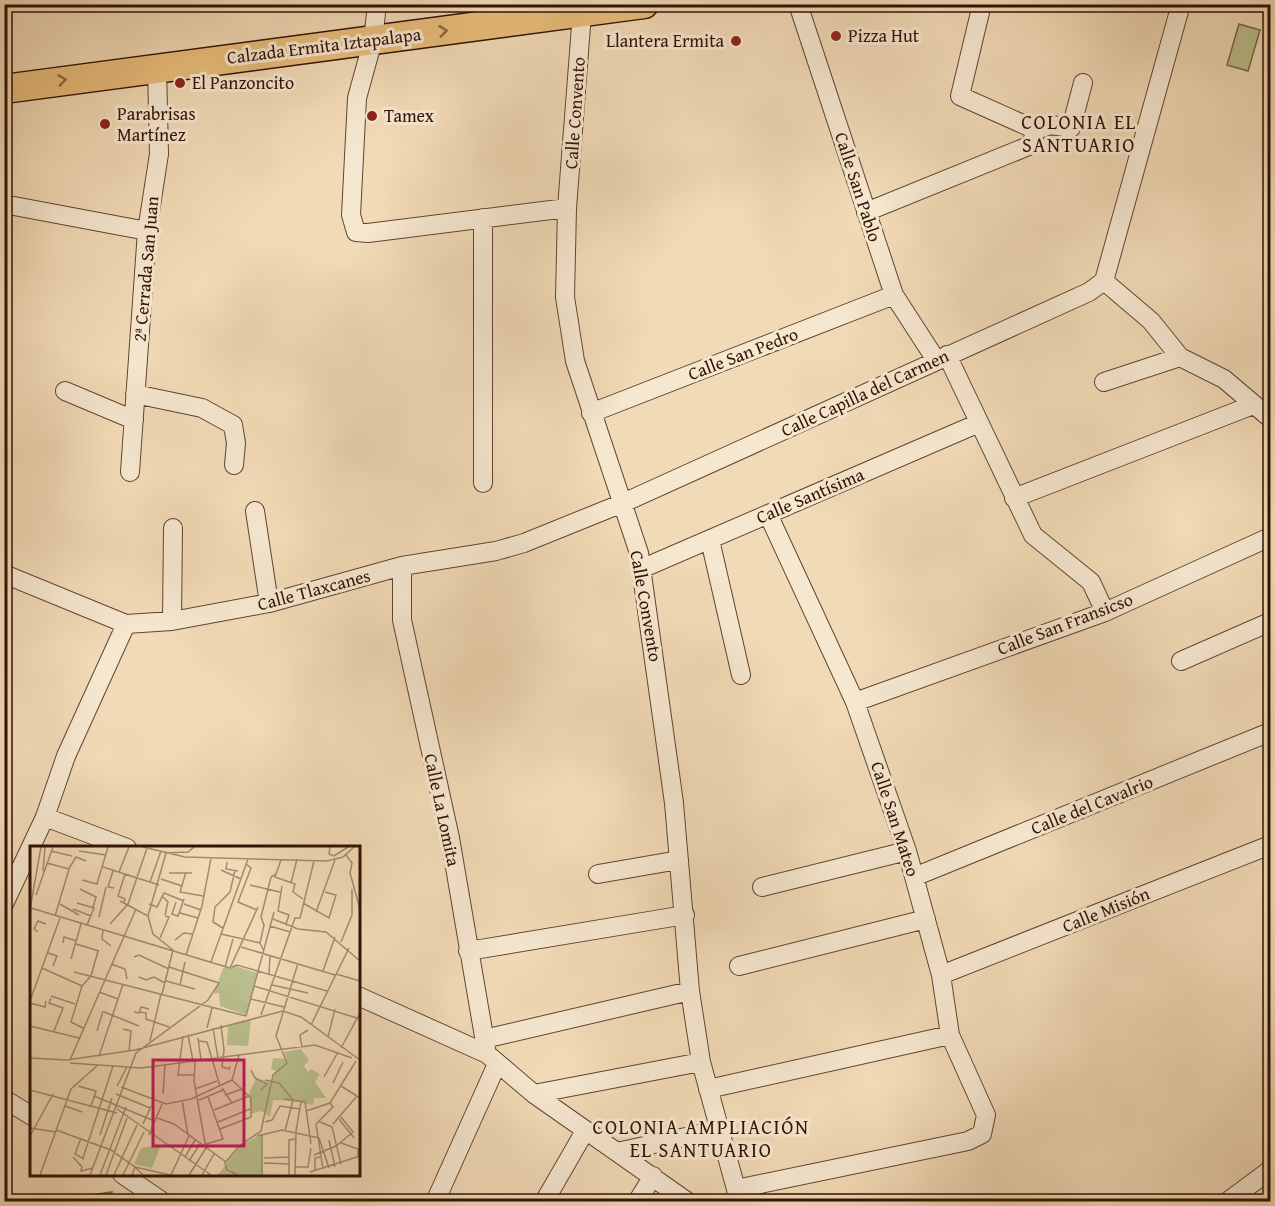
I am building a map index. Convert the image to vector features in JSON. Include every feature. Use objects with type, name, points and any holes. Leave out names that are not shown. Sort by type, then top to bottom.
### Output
[{"type":"main road","name":"Calzada Ermita Iztapalapa","points":[[4,88],[373,40],[550,11],[582,13],[644,4]]},
{"type":"street","points":[[377,4],[373,40],[357,98],[351,215],[356,232],[567,208]]},
{"type":"street","name":"Calle San Pablo","points":[[798,4],[894,295],[941,358],[979,423],[1033,536],[1091,582],[1105,612]]},
{"type":"street","points":[[982,4],[960,96],[1036,130],[1051,125],[1071,128],[1083,83]]},
{"type":"street","points":[[1181,4],[1104,281],[1151,321],[1180,357],[1224,379],[1270,418]]},
{"type":"street","name":"Calle Convento","points":[[582,13],[567,208],[565,297],[575,361],[639,553],[674,803],[690,991],[701,1062],[737,1195]]},
{"type":"street","name":"2ª Cerrada San Juan","points":[[130,472],[147,231],[159,154],[157,67]]},
{"type":"street","points":[[866,212],[1031,145],[1036,130]]},
{"type":"street","points":[[14,206],[147,231]]},
{"type":"street","points":[[483,218],[483,483]]},
{"type":"street","name":"Calle Capilla del Carmen","points":[[623,503],[1089,292],[1104,281]]},
{"type":"street","name":"Calle San Pedro","points":[[591,413],[894,295]]},
{"type":"street","points":[[1104,382],[1180,357]]},
{"type":"street","points":[[65,391],[134,420]]},
{"type":"street","points":[[135,394],[202,408],[233,425],[236,443],[234,465]]},
{"type":"street","points":[[1014,498],[1253,405]]},
{"type":"street","name":"Calle Santísima","points":[[641,569],[979,423]]},
{"type":"street","name":"Calle Tlaxcanes","points":[[4,574],[126,624],[172,621],[269,603],[402,566],[496,551],[524,543],[623,503]]},
{"type":"street","points":[[255,511],[269,603]]},
{"type":"street","name":"Calle San Mateo","points":[[737,1195],[968,1141],[982,1134],[986,1115],[950,1035],[941,975],[907,851],[855,702],[768,514]]},
{"type":"street","points":[[172,528],[172,621]]},
{"type":"street","name":"Calle San Fransicso","points":[[855,702],[1105,612],[1270,537]]},
{"type":"street","points":[[710,540],[741,675]]},
{"type":"street","name":"Calle La Lomita","points":[[402,566],[402,620],[450,838],[468,951],[489,1053]]},
{"type":"street","points":[[1181,661],[1270,622]]},
{"type":"street","points":[[31,846],[45,817],[66,756],[126,624]]},
{"type":"street","name":"Calle del Cavalrio","points":[[914,877],[1270,732]]},
{"type":"street","points":[[45,817],[122,846]]},
{"type":"street","name":"Calle Misión","points":[[941,975],[1270,845]]},
{"type":"street","points":[[4,904],[30,849]]},
{"type":"street","points":[[762,887],[907,851]]},
{"type":"street","points":[[598,874],[679,860]]},
{"type":"street","points":[[468,951],[685,915]]},
{"type":"street","points":[[739,966],[926,919]]},
{"type":"street","points":[[489,1053],[690,991]]},
{"type":"street","points":[[360,997],[489,1053],[534,1094],[688,1202]]},
{"type":"street","points":[[708,1089],[950,1035]]},
{"type":"street","points":[[435,1202],[489,1053]]},
{"type":"street","points":[[534,1094],[701,1062]]},
{"type":"street","points":[[4,1099],[30,1115]]},
{"type":"street","points":[[617,1152],[718,1130]]},
{"type":"street","points":[[544,1202],[585,1131]]},
{"type":"street","points":[[1227,1202],[1270,1170]]},
{"type":"street","points":[[125,1176],[163,1202]]},
{"type":"street","points":[[638,1202],[653,1176]]},
{"type":"green space","points":[[1239,24],[1260,30],[1248,71],[1227,65]]},
{"type":"green space","points":[[112,1192],[108,1201],[49,1201]]},
{"type":"place","name":"Pizza Hut","points":[[836,36]]},
{"type":"place","name":"Llantera Ermita","points":[[736,41]]},
{"type":"place","name":"El Panzoncito","points":[[180,83]]},
{"type":"place","name":"Tamex","points":[[372,116]]},
{"type":"place","name":"Parabrisas Martínez","points":[[105,124]]},
{"type":"district","name":"COLONIA EL SANTUARIO","points":[[1079,134]]},
{"type":"district","name":"COLONIA AMPLIACIÓN EL SANTUARIO","points":[[701,1138]]}]
